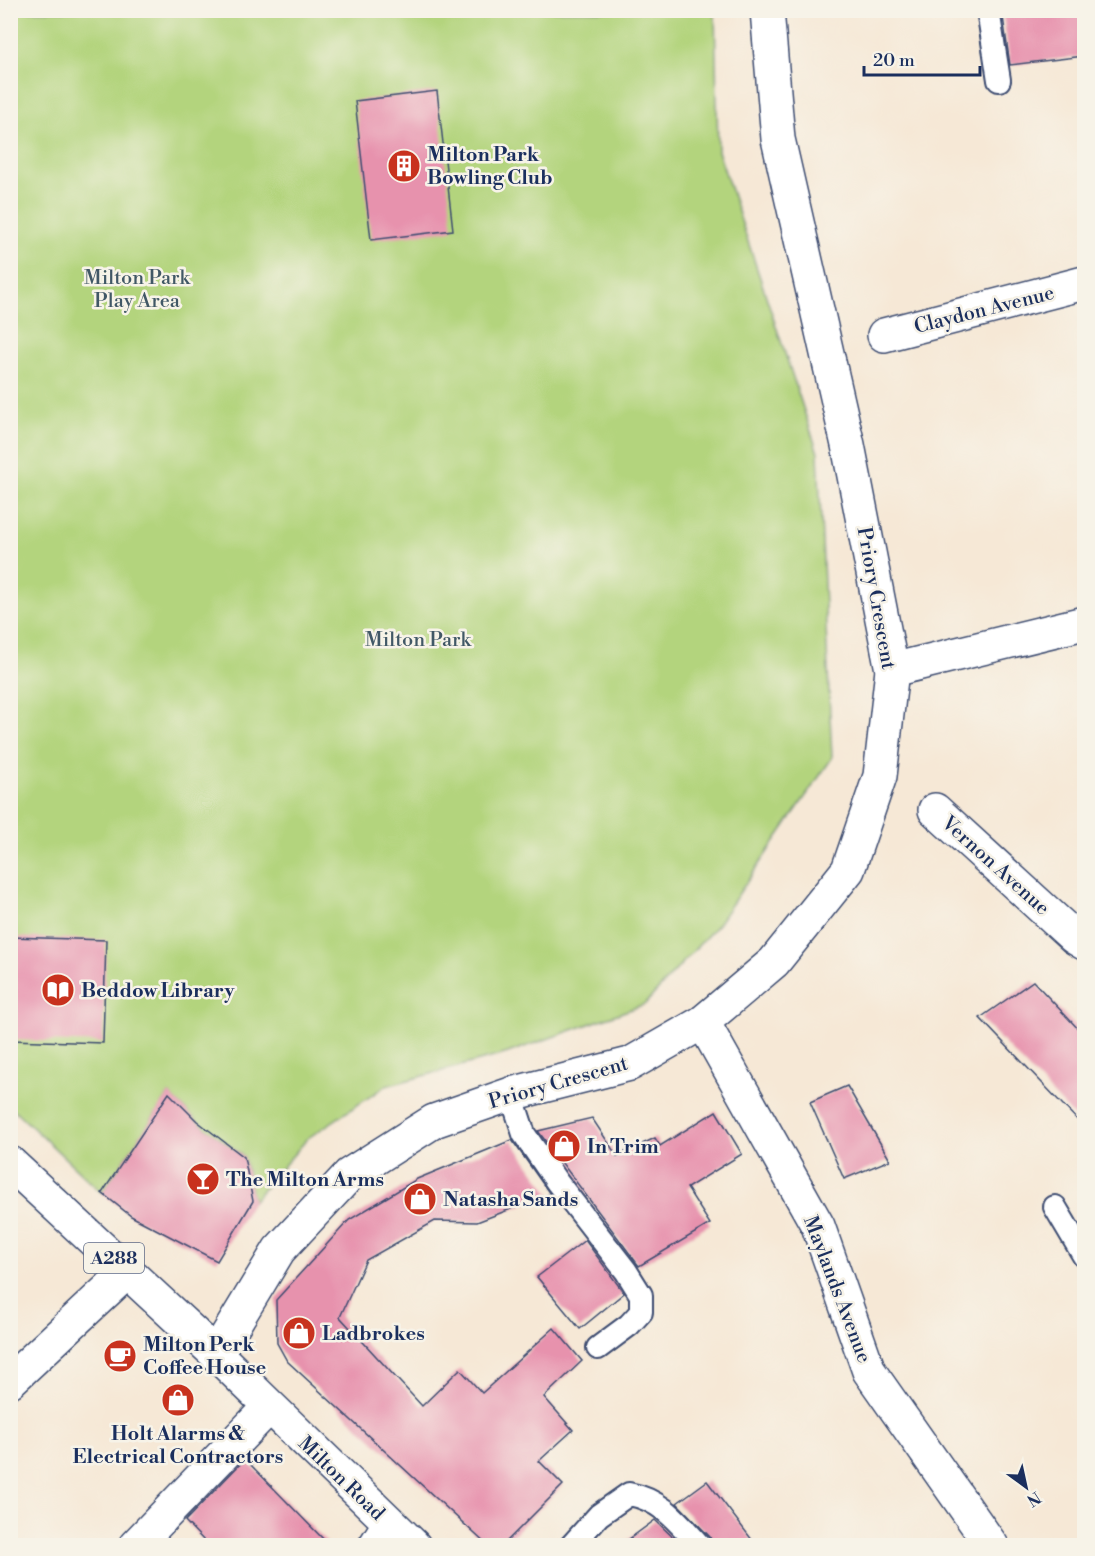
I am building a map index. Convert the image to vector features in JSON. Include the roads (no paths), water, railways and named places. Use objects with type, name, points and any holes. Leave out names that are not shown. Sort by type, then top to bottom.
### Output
[{"type":"street","name":"Priory Crescent","points":[[216,1354],[279,1250],[349,1176],[434,1121],[511,1094],[630,1064],[703,1022],[774,962],[848,870],[880,776],[892,670],[848,445],[778,140],[767,10]]},
{"type":"street","name":"Claydon Avenue","points":[[884,335],[1084,283]]},
{"type":"street","points":[[892,670],[1084,623]]},
{"type":"street","name":"Vernon Avenue","points":[[935,810],[1074,937],[1084,943]]},
{"type":"street","name":"Maylands Avenue","points":[[703,1022],[818,1226],[869,1371],[992,1545]]},
{"type":"street","name":"Milton Road","points":[[10,1162],[216,1354],[269,1407],[382,1535],[414,1545]]},
{"type":"street","points":[[10,1381],[128,1271]]},
{"type":"street","points":[[135,1545],[269,1407]]},
{"type":"lane","points":[[988,10],[999,80]]},
{"type":"lane","points":[[511,1094],[524,1134],[557,1182],[626,1271],[640,1295],[641,1312],[629,1325],[598,1348]]},
{"type":"lane","points":[[1055,1208],[1084,1256]]},
{"type":"lane","points":[[571,1545],[599,1515],[629,1494],[648,1497],[671,1515],[700,1545]]},
{"type":"place","name":"Milton Park Bowling Club","points":[[404,166]]},
{"type":"place","name":"Beddow Library","points":[[58,990]]},
{"type":"place","name":"In Trim","points":[[564,1146]]},
{"type":"place","name":"The Milton Arms","points":[[203,1179]]},
{"type":"place","name":"Natasha Sands","points":[[420,1199]]},
{"type":"place","name":"Ladbrokes","points":[[299,1333]]},
{"type":"place","name":"Milton Perk Coffee House","points":[[120,1356]]},
{"type":"place","name":"Holt Alarms & Electrical Contractors","points":[[178,1400]]},
{"type":"park label","name":"Milton Park Play Area","points":[[137,288]]},
{"type":"park label","name":"Milton Park","points":[[418,639]]}]
